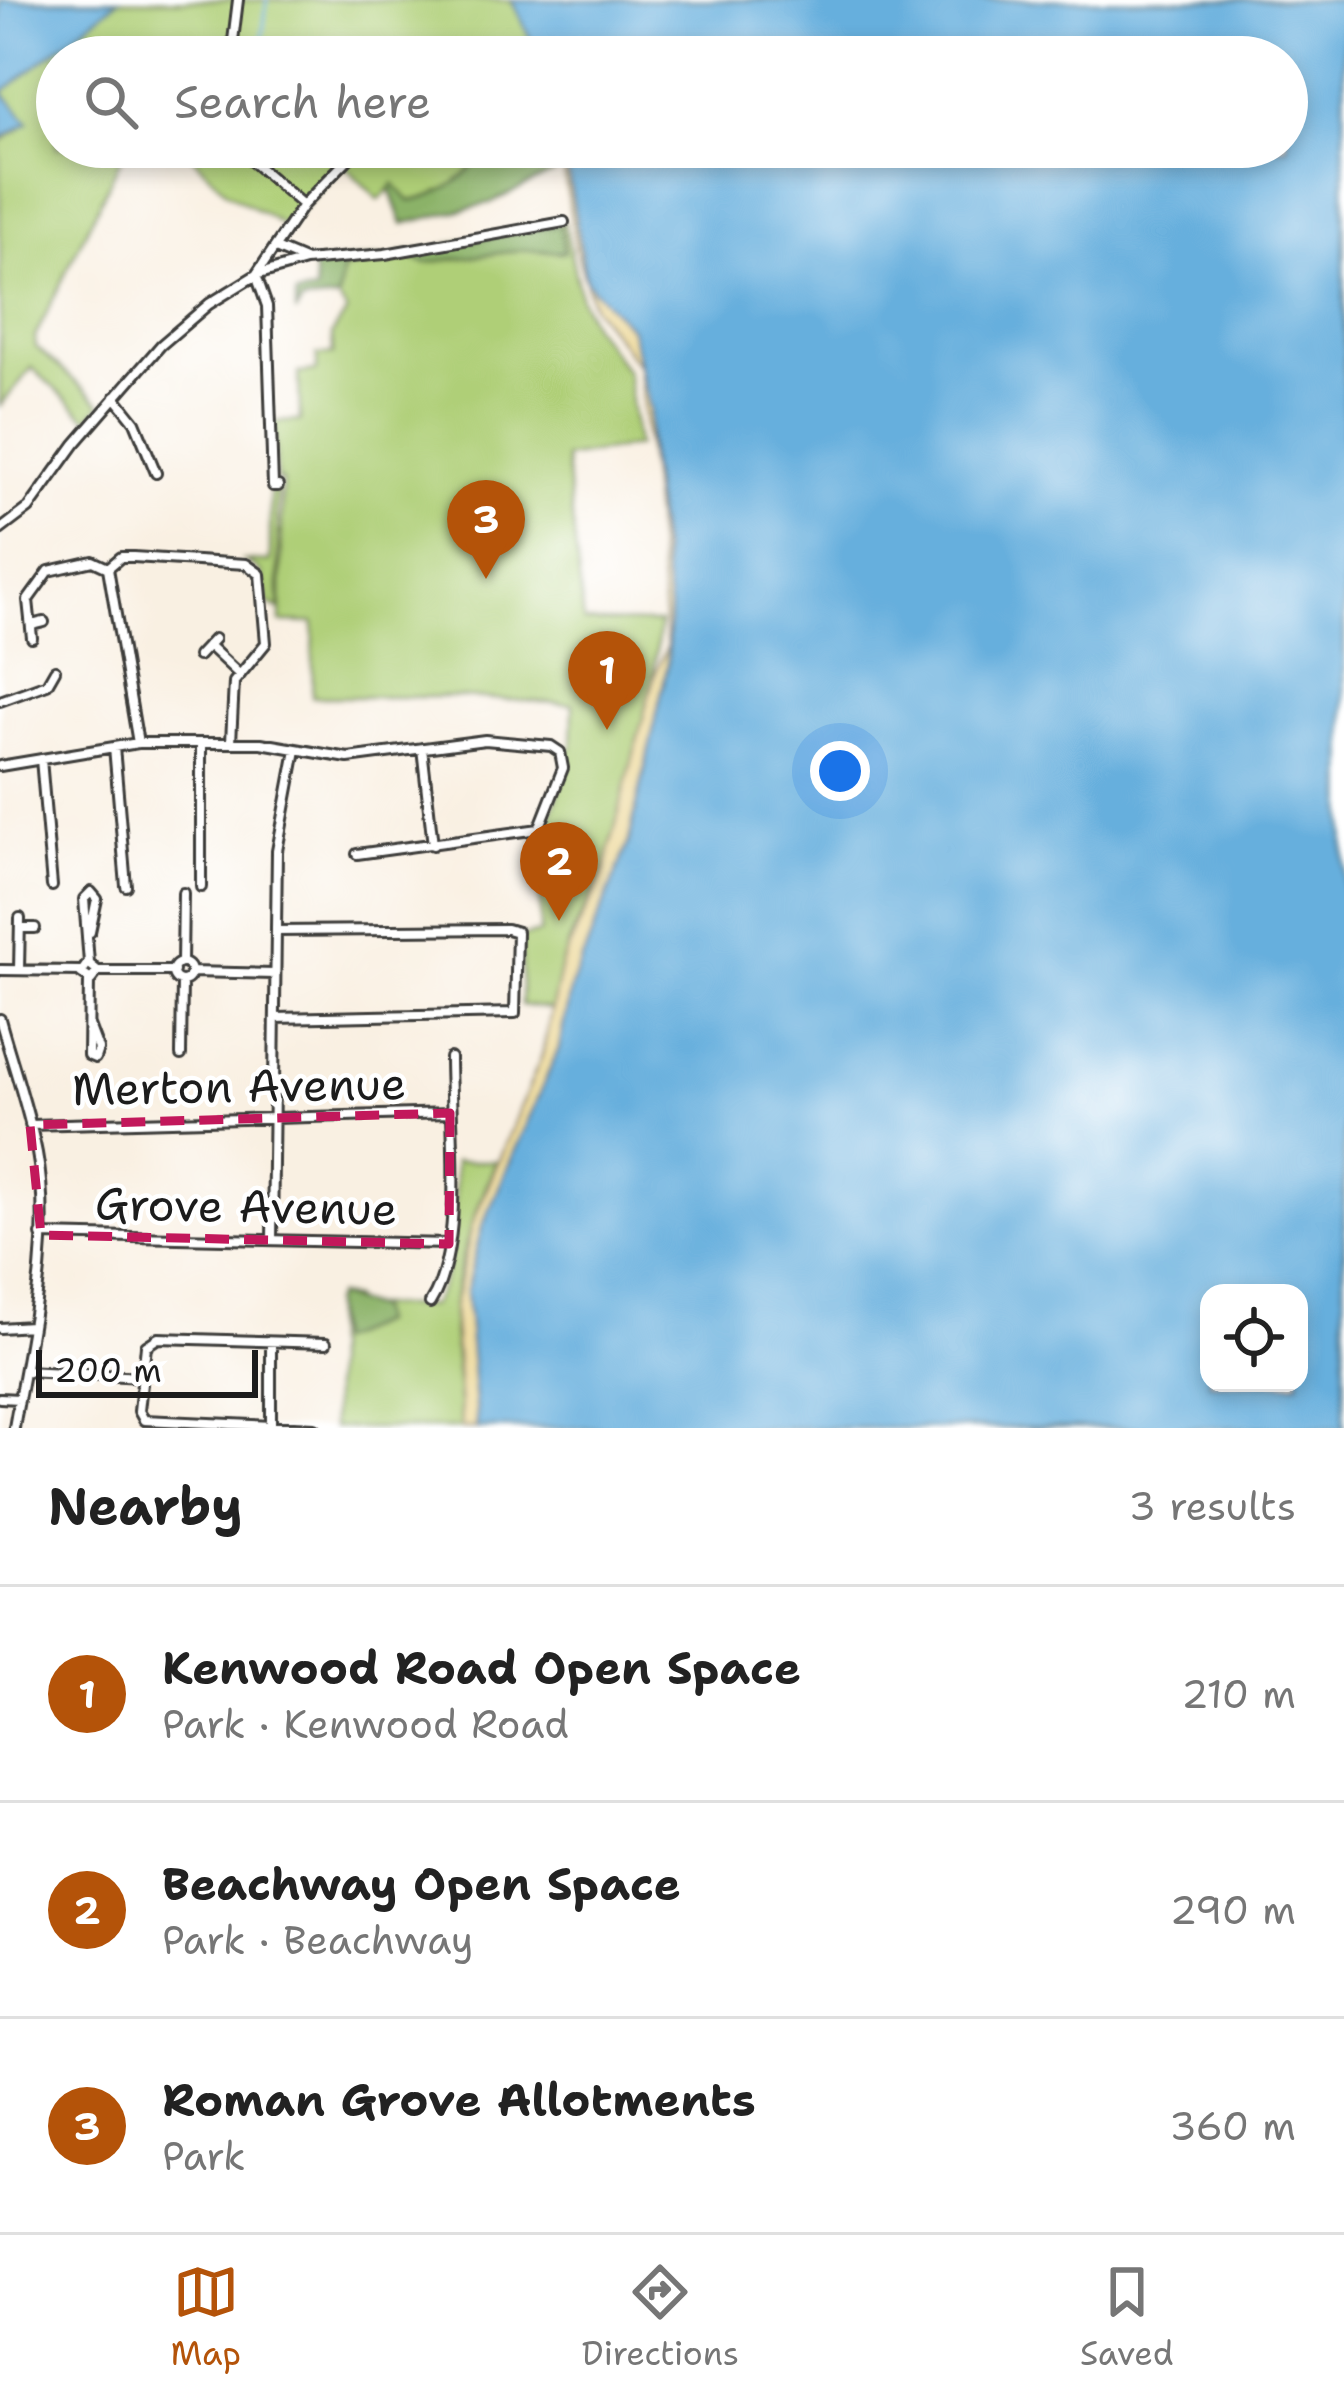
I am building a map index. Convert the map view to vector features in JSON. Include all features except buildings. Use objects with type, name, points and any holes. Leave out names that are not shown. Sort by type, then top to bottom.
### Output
[{"type":"street","points":[[234,36],[238,0]]},
{"type":"street","points":[[260,168],[303,205]]},
{"type":"street","points":[[256,275],[278,249],[303,205],[339,168]]},
{"type":"street","points":[[0,530],[29,508],[160,345],[209,304],[256,275],[305,261],[374,256],[564,222]]},
{"type":"street","points":[[278,249],[305,261]]},
{"type":"street","points":[[256,275],[266,306],[273,486],[278,486]]},
{"type":"street","points":[[115,397],[135,422],[156,473]]},
{"type":"street","points":[[108,568],[121,557],[133,556],[246,564],[260,574],[266,588],[266,643],[233,686],[231,742]]},
{"type":"street","points":[[32,638],[28,600],[55,567],[93,561],[108,568]]},
{"type":"street","points":[[108,568],[138,743]]},
{"type":"street","points":[[32,626],[44,622]]},
{"type":"street","points":[[199,656],[211,642],[240,675]]},
{"type":"street","points":[[0,700],[47,684],[55,670]]},
{"type":"street","points":[[0,766],[138,743],[231,742],[348,758],[485,740],[551,746],[563,760],[539,830],[357,854]]},
{"type":"street","points":[[201,743],[201,887]]},
{"type":"street","points":[[114,747],[126,886]]},
{"type":"street","points":[[422,748],[433,844]]},
{"type":"street","points":[[272,1240],[279,829],[296,750]]},
{"type":"street","points":[[41,759],[52,886]]},
{"type":"street","points":[[89,963],[98,971],[174,971],[182,964],[183,893]]},
{"type":"street","points":[[19,970],[20,923],[35,928]]},
{"type":"street","points":[[275,1018],[515,1013],[517,932],[276,931]]},
{"type":"street","points":[[0,970],[81,971],[89,963],[90,932]]},
{"type":"street","points":[[182,964],[191,972],[275,974]]},
{"type":"street","points":[[81,971],[89,980],[89,1024]]},
{"type":"street","points":[[89,980],[98,971]]},
{"type":"street","points":[[174,971],[182,981],[181,1055]]},
{"type":"street","points":[[182,981],[191,972]]},
{"type":"street","points":[[0,1018],[30,1125],[40,1183],[41,1235],[32,1326],[14,1428]]},
{"type":"street","points":[[430,1303],[441,1286],[449,1244],[450,1058]]},
{"type":"street","name":"Merton Avenue","points":[[30,1125],[450,1114]]},
{"type":"street","name":"Grove Avenue","points":[[41,1235],[449,1244]]},
{"type":"street","points":[[0,1328],[32,1326]]},
{"type":"street","points":[[315,1428],[148,1421],[139,1412],[146,1346],[153,1339],[326,1343]]},
{"type":"street","points":[[271,1342],[271,1427]]},
{"type":"street","points":[[24,1371],[143,1378]]},
{"type":"street","points":[[0,1398],[19,1399]]},
{"type":"highlighted area","points":[[450,1113],[449,1244],[41,1235],[30,1125]]},
{"type":"green space","points":[[0,0],[511,0],[530,36],[36,36],[36,168],[116,168],[35,337],[36,347],[101,404],[88,419],[32,368],[0,406],[0,142],[21,128],[0,139]]},
{"type":"green space","points":[[204,168],[339,168],[286,227],[228,193]]},
{"type":"green space","points":[[347,168],[558,168],[403,224],[390,189],[379,200]]},
{"type":"green space","points":[[471,168],[555,168],[555,172],[490,203],[403,224],[390,188],[394,184],[409,201],[432,195]]},
{"type":"green space","points":[[564,222],[581,299],[592,325],[627,371],[637,446],[565,458],[584,622],[660,623],[633,783],[615,844],[565,955],[556,1010],[521,1005],[522,937],[540,933],[541,843],[534,839],[545,831],[569,766],[560,752],[572,748],[573,704],[459,697],[312,697],[314,623],[281,622],[282,480],[277,480],[274,422],[300,421],[299,373],[317,371],[317,355],[333,354],[332,334],[347,312],[338,299],[338,271],[523,226]]},
{"type":"green space","points":[[560,225],[565,252],[523,250],[425,263],[398,254]]},
{"type":"green space","points":[[384,257],[343,267],[338,299],[302,302],[296,313],[296,295],[316,292],[313,263]]},
{"type":"green space","points":[[270,491],[277,491],[279,609],[269,604],[261,572],[245,561],[270,562]]},
{"type":"green space","points":[[455,1161],[496,1161],[468,1236],[455,1295],[461,1428],[332,1428],[332,1303],[336,1296],[352,1298],[356,1306],[431,1306],[451,1253]]},
{"type":"green space","points":[[336,1296],[377,1309],[379,1323],[336,1341],[332,1303]]},
{"type":"sand","points":[[563,168],[579,168],[632,329],[650,410],[676,653],[490,1428],[461,1428],[453,1309],[472,1225],[542,1055],[561,964],[604,871],[653,678],[667,647],[639,366],[593,307],[576,249]]},
{"type":"water","points":[[0,0],[119,0],[74,36],[36,36],[36,66],[3,92],[29,122],[0,139]]},
{"type":"water","points":[[512,0],[1344,0],[1344,1428],[477,1428],[466,1291],[482,1227],[559,1048],[571,987],[629,841],[668,663],[669,608],[649,456],[650,410],[631,329],[586,281],[567,168],[1308,168],[1308,36],[529,36]]},
{"type":"waterway","points":[[263,36],[267,0]]},
{"type":"place","name":"Roman Grove Allotments","points":[[486,579]]},
{"type":"place","name":"Kenwood Road Open Space","points":[[607,730]]},
{"type":"place","name":"Beachway Open Space","points":[[559,921]]}]
